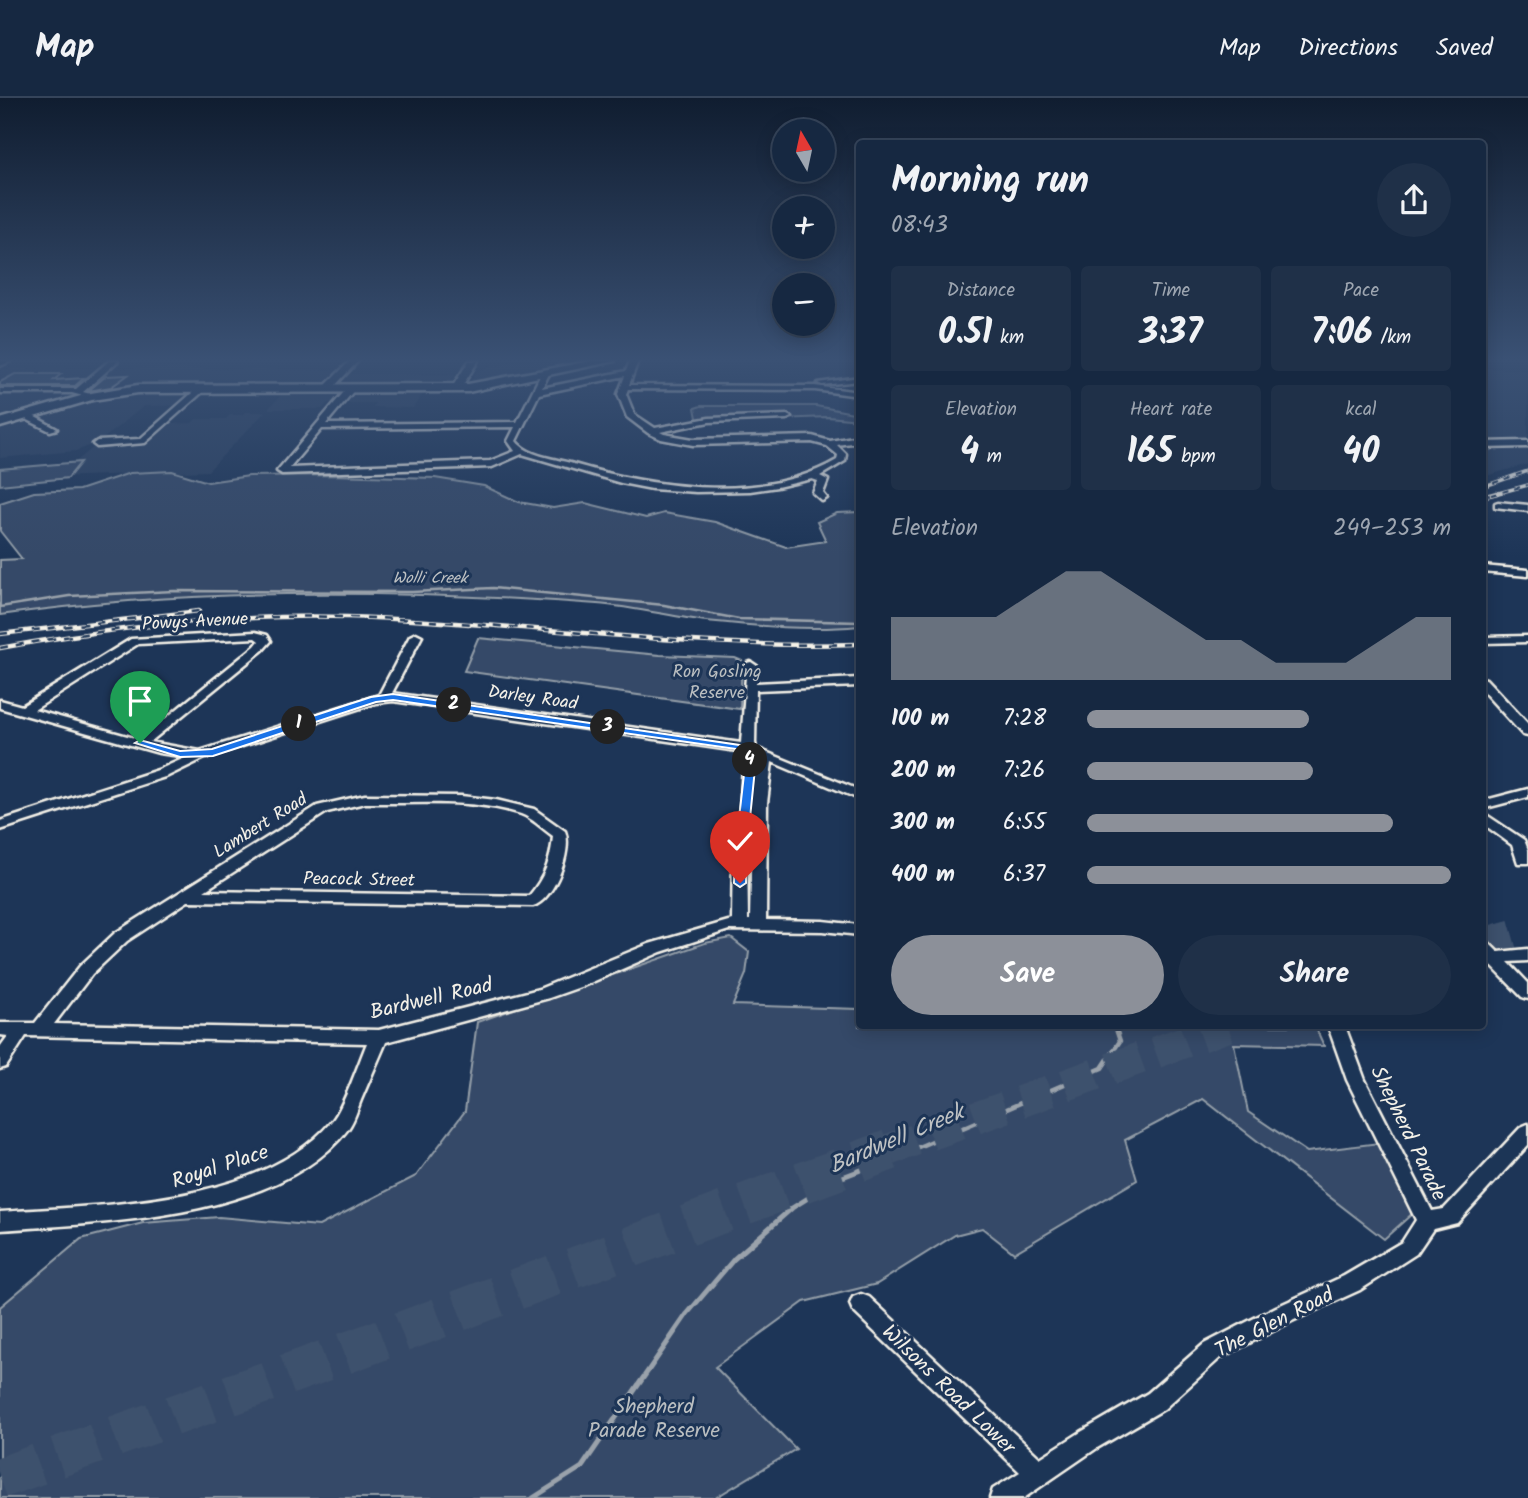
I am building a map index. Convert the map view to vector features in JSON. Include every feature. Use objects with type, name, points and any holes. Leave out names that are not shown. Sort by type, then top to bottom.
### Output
[{"type":"street","points":[[48,426],[53,429]]},
{"type":"street","points":[[97,444],[142,441],[159,426]]},
{"type":"street","points":[[362,426],[317,427],[282,471],[492,464],[521,451]]},
{"type":"street","points":[[519,426],[512,441],[521,451],[634,482],[670,488],[772,486],[813,475],[841,461],[842,454],[830,444]]},
{"type":"street","points":[[646,426],[677,441],[797,438],[830,444],[856,440]]},
{"type":"street","points":[[652,431],[676,426]]},
{"type":"street","points":[[1486,445],[1528,444]]},
{"type":"street","points":[[813,475],[823,480],[818,493],[822,498]]},
{"type":"street","points":[[1498,505],[1528,508]]},
{"type":"street","points":[[1486,569],[1528,573]]},
{"type":"street","name":"Powys Avenue","points":[[25,710],[135,641],[220,636],[263,637],[265,641],[259,648],[160,730],[140,743]]},
{"type":"street","points":[[384,697],[416,636]]},
{"type":"street","points":[[1486,640],[1528,639]]},
{"type":"street","points":[[740,924],[740,843],[746,826],[751,666]]},
{"type":"street","points":[[750,687],[856,682]]},
{"type":"street","points":[[1486,686],[1528,732]]},
{"type":"street","name":"Darley Road","points":[[0,825],[178,768],[201,755],[384,697],[711,741],[750,749],[856,793]]},
{"type":"street","points":[[0,704],[180,754]]},
{"type":"street","name":"Darley Road","points":[[107,790],[165,766],[180,754],[201,755]]},
{"type":"street","points":[[758,924],[760,803],[766,755]]},
{"type":"street","points":[[1486,804],[1528,793]]},
{"type":"street","name":"Lambert Road","points":[[41,1028],[86,970],[121,937],[322,809],[365,799],[461,800],[496,804],[529,812],[560,834],[559,860],[547,884],[533,901]]},
{"type":"street","points":[[1486,819],[1519,843],[1523,860]]},
{"type":"street","name":"Peacock Street","points":[[184,896],[533,901]]},
{"type":"street","name":"Bardwell Road","points":[[0,1029],[379,1037],[543,994],[578,982],[655,948],[705,931],[740,924],[856,930]]},
{"type":"street","points":[[1488,952],[1528,955]]},
{"type":"street","points":[[1488,952],[1528,993]]},
{"type":"street","points":[[0,1062],[21,1029]]},
{"type":"street","name":"Shepherd Parade","points":[[1337,1029],[1356,1080],[1427,1221]]},
{"type":"street","name":"Royal Place","points":[[0,1221],[170,1206],[232,1190],[293,1166],[315,1154],[342,1123],[379,1037]]},
{"type":"street","points":[[1427,1221],[1450,1217],[1528,1132]]},
{"type":"street","name":"The Glen Road","points":[[1002,1498],[1156,1401],[1212,1351],[1352,1283],[1409,1248],[1427,1221]]},
{"type":"street","name":"Wilsons Road Lower","points":[[860,1304],[1038,1474]]},
{"type":"shaded area","points":[[0,426],[119,426],[99,442],[76,451],[0,458]]},
{"type":"shaded area","points":[[168,426],[251,426],[208,471],[57,477],[95,446],[143,444]]},
{"type":"shaded area","points":[[1486,426],[1528,426],[1528,464],[1486,476]]},
{"type":"green space","points":[[81,462],[68,478],[0,485],[0,469]]},
{"type":"green space","points":[[172,471],[208,482],[249,476],[435,478],[484,486],[519,502],[553,508],[585,503],[646,518],[664,513],[715,522],[786,547],[826,541],[817,522],[837,513],[856,512],[856,626],[763,626],[706,621],[597,604],[373,594],[147,600],[0,615],[0,560],[22,559],[0,531],[0,503],[34,492],[79,490],[130,473]]},
{"type":"green space","name":"Ron Gosling Reserve","points":[[478,638],[660,655],[735,658],[742,661],[740,709],[464,671]]},
{"type":"green space","name":"Shepherd Parade Reserve","points":[[731,938],[749,952],[746,974],[733,1005],[856,1009],[856,1029],[1316,1029],[1324,1046],[1234,1044],[1248,1112],[1307,1152],[1379,1143],[1413,1213],[1384,1239],[1203,1099],[1125,1140],[1137,1180],[1014,1253],[982,1228],[955,1235],[877,1284],[804,1302],[715,1367],[796,1449],[715,1498],[0,1498],[0,1307],[81,1239],[143,1223],[219,1217],[319,1226],[416,1176],[465,1111],[477,1022],[705,943]]},
{"type":"waterway","name":"Wolli Creek","points":[[0,607],[69,596],[174,591],[412,592],[493,588],[664,605],[739,619],[856,622]]},
{"type":"waterway","name":"Bardwell Creek","points":[[909,1151],[1102,1068],[1120,1041],[1116,1029]]},
{"type":"waterway","name":"Bardwell Creek","points":[[533,1498],[582,1467],[687,1314],[734,1259],[792,1208],[840,1178],[913,1150]]},
{"type":"tunnel","points":[[1486,943],[1528,931]]},
{"type":"tunnel","points":[[885,1151],[1220,1029]]},
{"type":"tunnel","points":[[0,1478],[308,1367],[890,1150]]},
{"type":"railway","points":[[1486,486],[1528,471]]},
{"type":"railway","points":[[1491,495],[1528,485]]},
{"type":"railway","points":[[1486,496],[1497,493]]},
{"type":"railway","points":[[0,634],[199,611]]},
{"type":"railway","points":[[0,648],[173,623],[303,617],[411,620],[730,643],[856,644]]},
{"type":"route","points":[[140,743],[180,754],[213,753],[374,699],[393,697],[711,741],[750,749],[746,826],[740,843],[740,883]]}]
